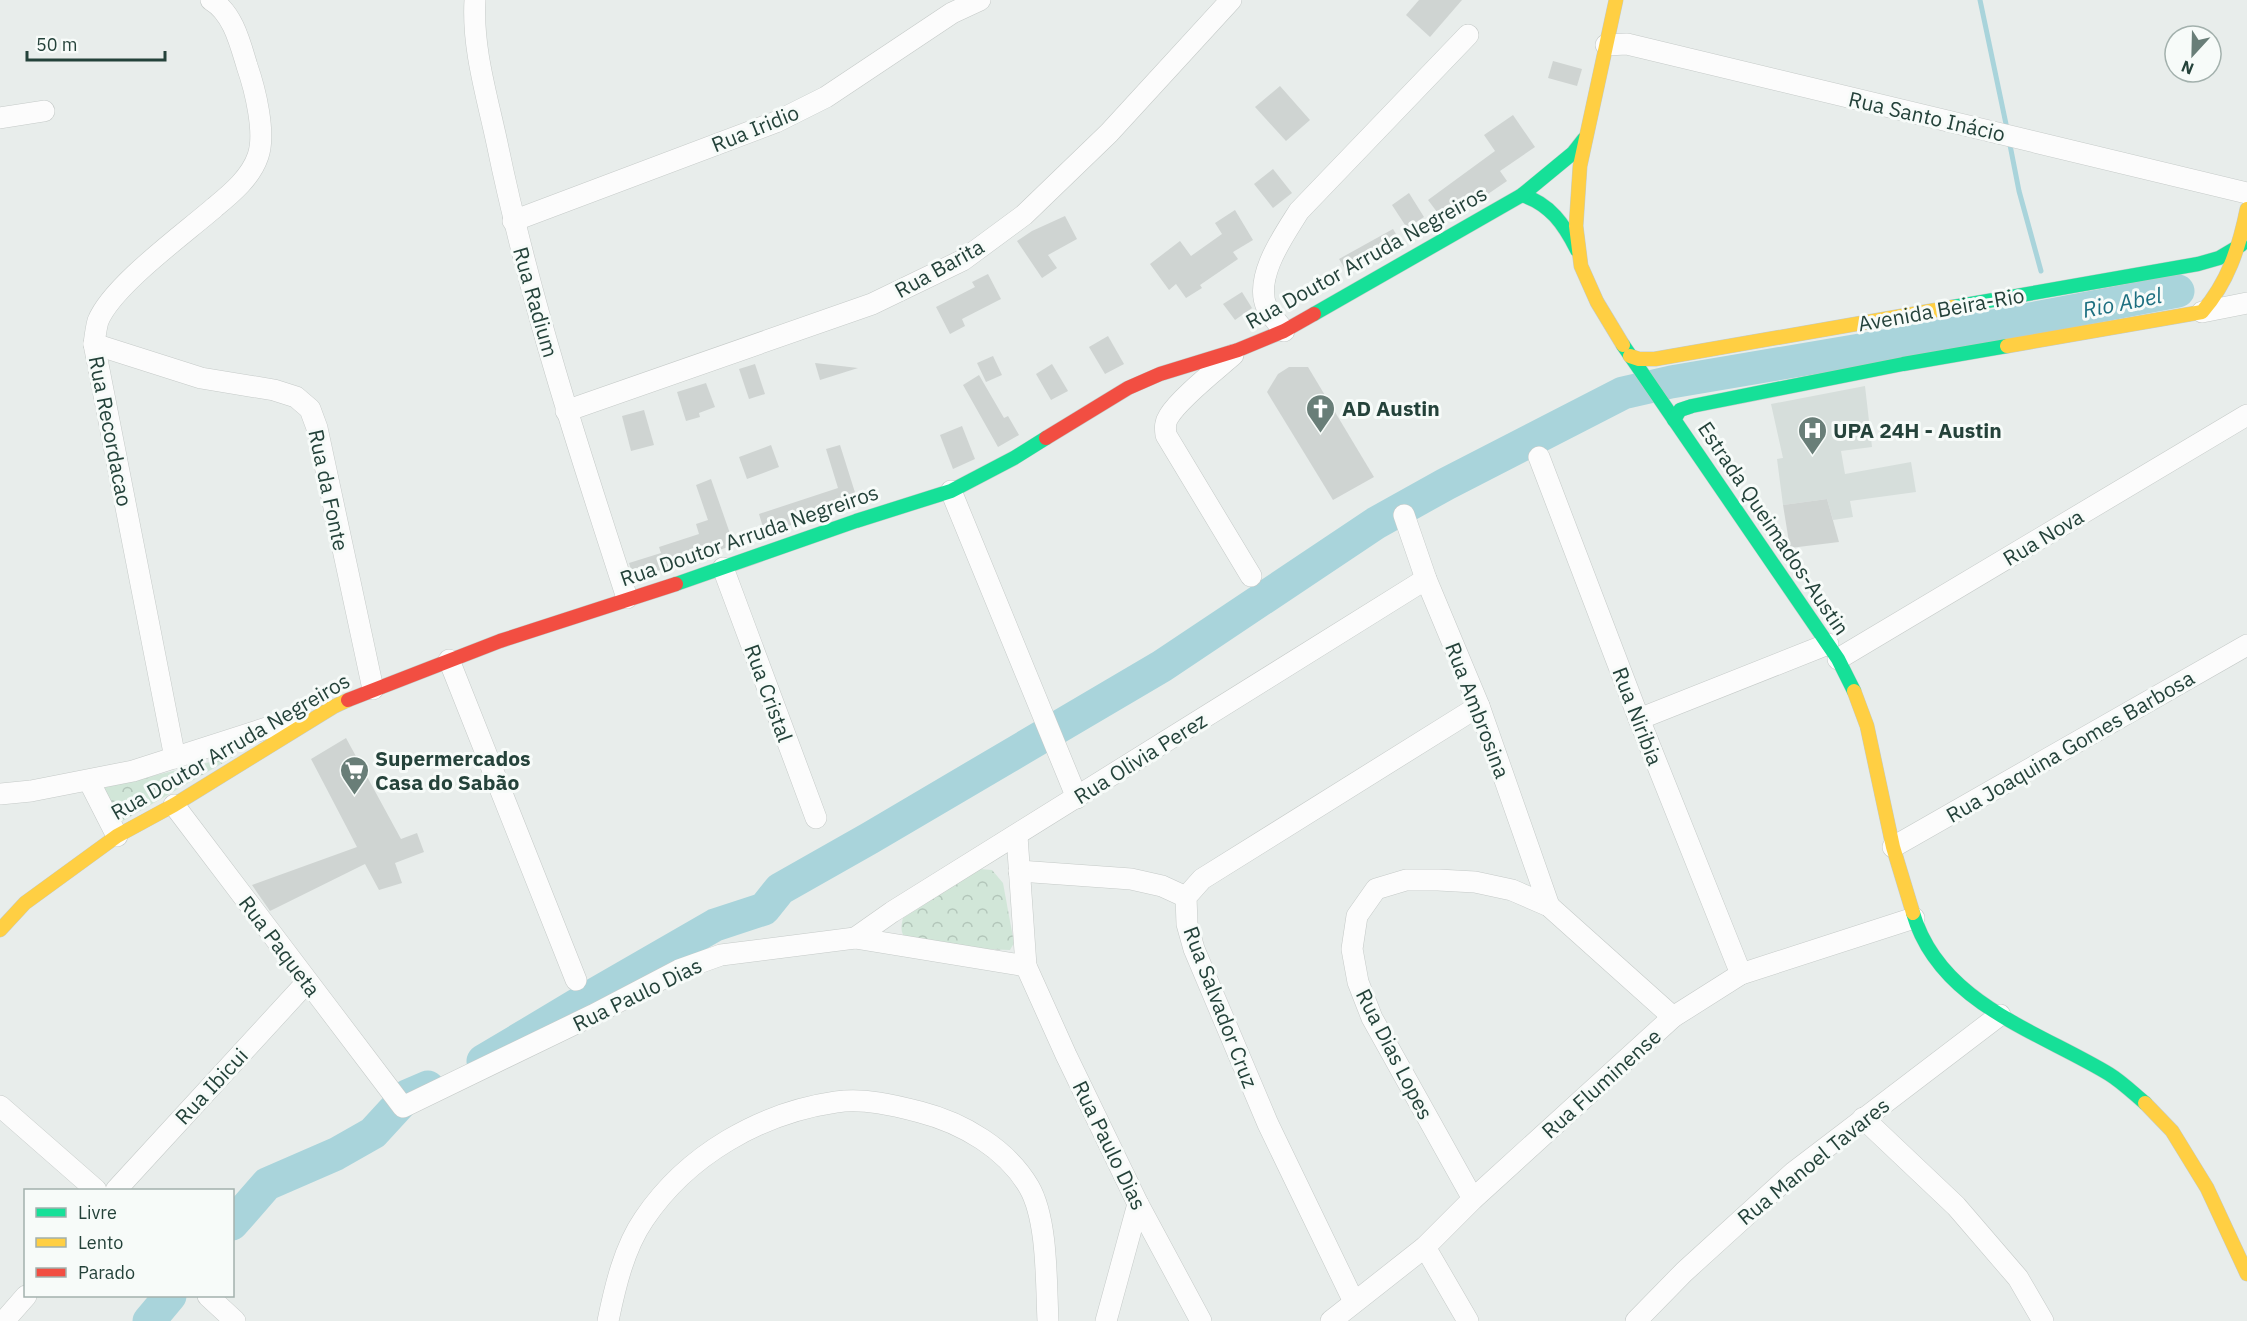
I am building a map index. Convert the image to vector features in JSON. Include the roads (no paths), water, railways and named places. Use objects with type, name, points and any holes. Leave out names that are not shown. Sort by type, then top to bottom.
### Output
[{"type":"street","name":"Rua Recordacao","points":[[175,758],[94,344],[98,321],[125,284],[228,196],[249,175],[259,155],[261,130],[251,77],[236,31],[217,3],[211,0]]},
{"type":"street","name":"Rua Radium","points":[[475,0],[475,37],[513,220],[566,411],[627,598]]},
{"type":"street","name":"Rua Iridio","points":[[513,220],[776,123],[826,97],[952,13],[980,0]]},
{"type":"street","name":"Rua Barita","points":[[566,411],[872,304],[963,260],[1024,215],[1110,133],[1232,0]]},
{"type":"street","points":[[1578,253],[1577,192],[1584,139],[1616,0]]},
{"type":"street","points":[[1284,331],[1266,307],[1264,289],[1267,270],[1279,242],[1299,211],[1468,35]]},
{"type":"street","name":"Rua Santo Inácio","points":[[1606,45],[1627,44],[2247,193]]},
{"type":"street","points":[[0,118],[44,111]]},
{"type":"street","name":"Rua Doutor Arruda Negreiros","points":[[0,930],[25,903],[117,836],[174,805],[333,707],[449,660],[627,598],[951,491],[1014,458],[1128,388],[1160,374],[1238,351],[1284,331],[1522,195],[1573,153],[1584,139]]},
{"type":"street","points":[[1522,195],[1539,201],[1555,214],[1578,253]]},
{"type":"street","points":[[2202,312],[2220,290],[2245,247],[2247,210]]},
{"type":"street","name":"Avenida Beira-Rio","points":[[1630,356],[1646,359],[1664,357],[2198,264],[2245,247]]},
{"type":"street","name":"Estrada Queimados-Austin","points":[[1578,253],[1590,288],[1630,356],[1833,651],[1854,690],[1867,726],[1893,847],[1914,918],[1930,952],[1954,982],[2000,1015],[2111,1075],[2145,1103],[2172,1131],[2207,1188],[2247,1274]]},
{"type":"street","points":[[1674,420],[1680,410],[1692,406],[1903,364],[2247,303]]},
{"type":"street","name":"Rua da Fonte","points":[[94,344],[201,378],[274,390],[296,397],[310,409],[317,428],[373,689]]},
{"type":"street","points":[[1238,351],[1180,404],[1169,416],[1165,426],[1166,435],[1251,576]]},
{"type":"street","name":"Rua Nova","points":[[1639,719],[1833,651],[2247,415]]},
{"type":"street","name":"Rua Niribia","points":[[1539,457],[1639,719],[1741,974]]},
{"type":"street","points":[[951,491],[1077,798]]},
{"type":"street","name":"Rua Ambrosina","points":[[1404,515],[1426,579],[1479,706],[1549,906]]},
{"type":"street","name":"Rua Cristal","points":[[723,568],[816,818]]},
{"type":"street","name":"Rua Olivia Perez","points":[[855,938],[892,912],[1426,579]]},
{"type":"street","name":"Rua Joaquina Gomes Barbosa","points":[[1893,847],[2247,645]]},
{"type":"street","points":[[449,660],[576,980]]},
{"type":"street","name":"Rua Salvador Cruz","points":[[1354,1302],[1268,1124],[1194,950],[1187,924],[1186,897],[1202,879],[1479,706]]},
{"type":"street","points":[[0,794],[89,781],[133,771],[333,707]]},
{"type":"street","points":[[89,781],[117,836]]},
{"type":"street","name":"Rua Paqueta","points":[[174,805],[403,1106]]},
{"type":"street","name":"Rua Paulo Dias","points":[[1017,836],[1026,966],[1138,1204],[1201,1321]]},
{"type":"street","points":[[1019,871],[1131,879],[1161,886],[1186,897]]},
{"type":"street","name":"Rua Dias Lopes","points":[[1473,1199],[1372,1018],[1358,982],[1352,949],[1357,916],[1377,889],[1406,880],[1475,882],[1512,890],[1549,906],[1673,1017]]},
{"type":"street","name":"Rua Fluminense","points":[[1331,1321],[1425,1247],[1473,1199],[1673,1017],[1741,974],[1914,918]]},
{"type":"street","name":"Rua Paulo Dias","points":[[403,1106],[593,1015],[680,970],[721,955],[855,938],[1026,966]]},
{"type":"street","name":"Rua Ibicui","points":[[118,1189],[307,982]]},
{"type":"street","name":"Rua Manoel Tavares","points":[[1636,1321],[1684,1272],[1794,1172],[2000,1015]]},
{"type":"street","points":[[608,1321],[622,1264],[642,1220],[668,1188],[698,1161],[740,1133],[786,1114],[837,1102],[887,1103],[936,1116],[979,1137],[1015,1166],[1031,1190],[1042,1224],[1048,1321]]},
{"type":"street","points":[[0,1106],[94,1189]]},
{"type":"street","points":[[1863,1118],[1956,1206],[2018,1278],[2043,1321]]},
{"type":"street","points":[[1106,1321],[1138,1204]]},
{"type":"street","points":[[1425,1247],[1468,1321]]},
{"type":"street","points":[[4,1321],[25,1297]]},
{"type":"street","points":[[209,1297],[235,1321]]},
{"type":"waterway","points":[[1980,0],[2006,124]]},
{"type":"waterway","points":[[2010,145],[2019,191],[2041,271]]},
{"type":"waterway","name":"Rio Abel","points":[[483,1061],[715,925],[764,909],[780,889],[1162,666],[1376,523],[1446,484],[1623,393],[1671,382],[1913,341],[2178,291]]},
{"type":"waterway","points":[[2059,301],[2065,313]]},
{"type":"waterway","points":[[234,1222],[267,1184],[336,1154],[373,1133],[407,1096],[428,1087]]},
{"type":"waterway","points":[[149,1321],[169,1297]]},
{"type":"place","name":"AD Austin","points":[[1321,434]]},
{"type":"place","name":"UPA 24H - Austin","points":[[1812,456]]},
{"type":"place","name":"Supermercados Casa do Sabão","points":[[354,796]]}]
